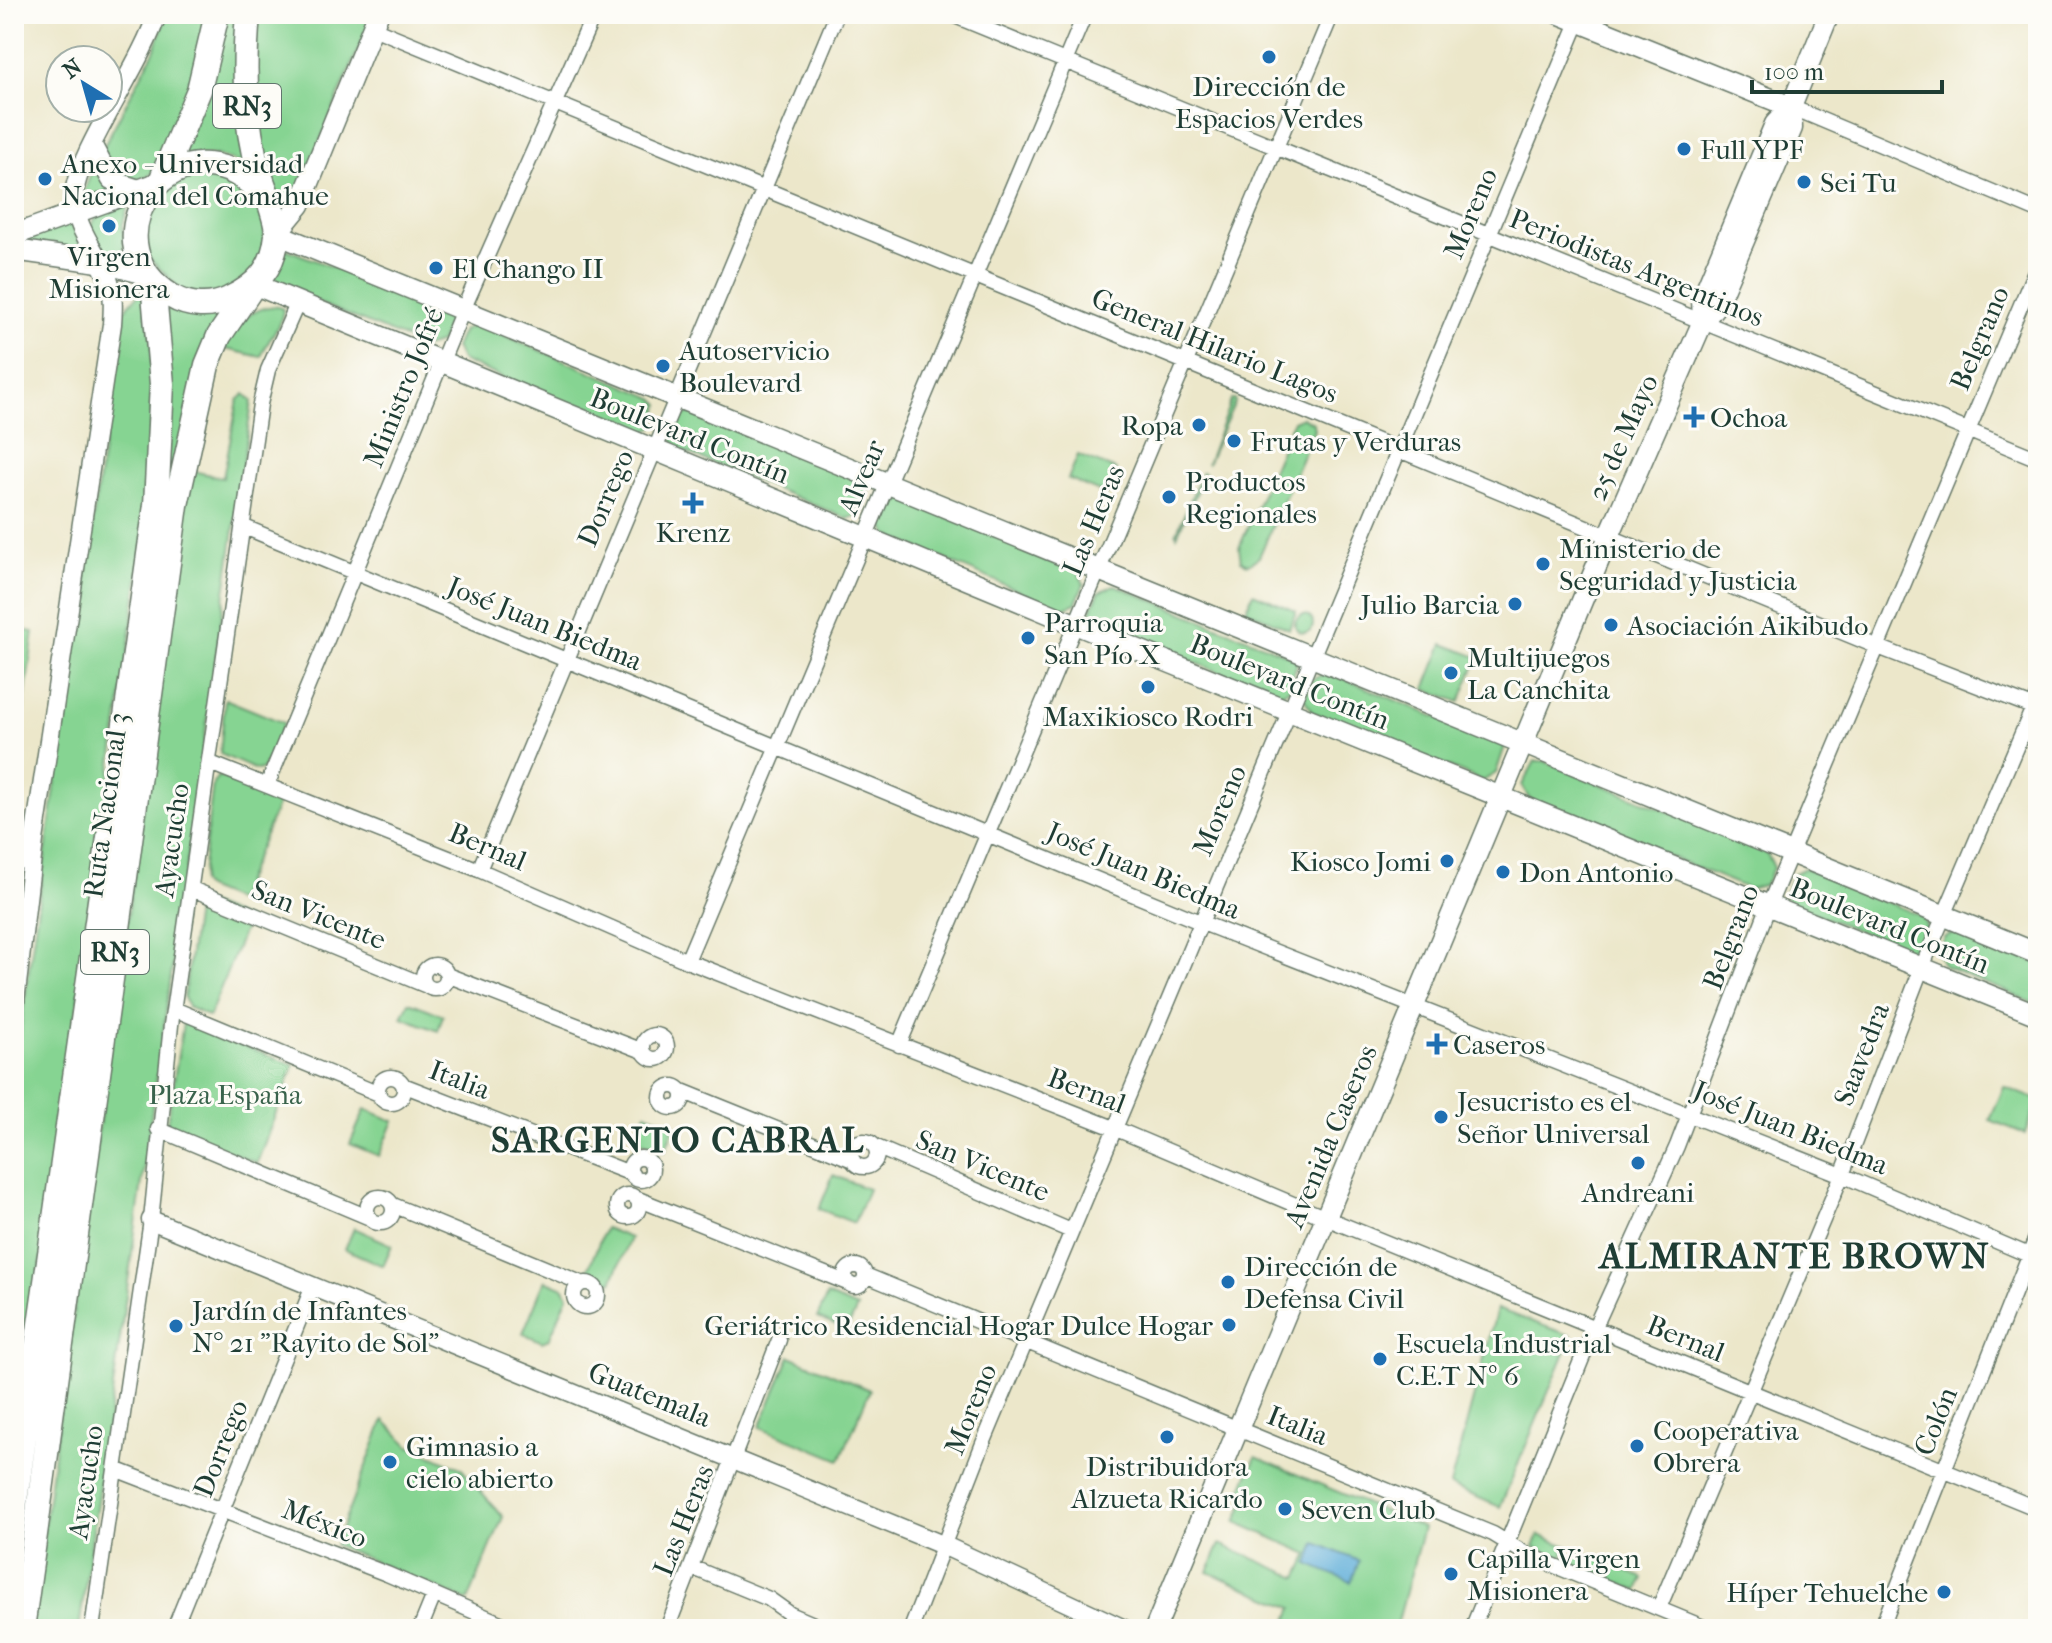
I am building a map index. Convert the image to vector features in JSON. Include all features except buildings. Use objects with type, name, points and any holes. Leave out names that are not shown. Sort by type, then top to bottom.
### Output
[{"type":"highway","name":"Ruta Nacional 3","points":[[14,1508],[156,505],[162,384],[150,278],[137,253],[135,231],[140,209],[199,90],[217,14]]},
{"type":"highway","name":"RN3","points":[[248,14],[249,126],[265,197],[277,233],[269,266],[253,287]]},
{"type":"highway","name":"RN3","points":[[152,183],[189,167],[210,165],[232,170],[250,181],[265,197]]},
{"type":"highway","points":[[150,278],[177,300],[197,305],[218,304],[253,287]]},
{"type":"highway","name":"Ruta Nacional 3","points":[[22,1629],[176,505],[207,365],[219,336],[253,287]]},
{"type":"main road","name":"25 de Mayo","points":[[1502,798],[1609,536],[1703,321],[1717,304],[1792,128],[1791,107],[1829,14]]},
{"type":"main road","points":[[1573,16],[1791,107]]},
{"type":"main road","points":[[277,233],[300,205],[376,21]]},
{"type":"main road","points":[[14,235],[152,183]]},
{"type":"main road","name":"Boulevard Contín","points":[[277,233],[2038,954]]},
{"type":"main road","points":[[14,250],[99,262],[150,278]]},
{"type":"main road","name":"Boulevard Contín","points":[[253,287],[298,302],[440,363],[865,534],[1077,625],[2038,1015]]},
{"type":"main road","name":"Avenida Caseros","points":[[1155,1629],[1502,798]]},
{"type":"street","points":[[14,1010],[23,862],[112,324],[112,294],[74,194],[93,146],[143,53],[157,14]]},
{"type":"street","name":"Ministro Jofré","points":[[268,783],[440,363],[594,14]]},
{"type":"street","name":"Dorrego","points":[[479,870],[837,14]]},
{"type":"street","name":"Periodistas Argentinos","points":[[950,14],[2038,459]]},
{"type":"street","name":"Alvear","points":[[687,961],[1085,14]]},
{"type":"street","name":"Las Heras","points":[[899,1045],[1332,14]]},
{"type":"street","name":"Moreno","points":[[911,1629],[1071,1231],[1488,236],[1573,16]]},
{"type":"street","name":"General Hilario Lagos","points":[[376,21],[557,102],[1878,647],[2036,704]]},
{"type":"street","points":[[1791,107],[2038,211]]},
{"type":"street","points":[[93,146],[111,180],[152,183]]},
{"type":"street","name":"Belgrano","points":[[1472,1629],[1594,1329],[1690,1114],[1769,905],[2038,264]]},
{"type":"street","name":"Ayacucho","points":[[92,1629],[151,1220],[158,1129],[242,526],[268,370],[298,302]]},
{"type":"street","name":"José Juan Biedma","points":[[242,526],[1200,922],[1842,1175],[2034,1257]]},
{"type":"street","name":"Saavedra","points":[[1659,1608],[1842,1175],[1922,967],[2036,704]]},
{"type":"street","name":"Bernal","points":[[210,763],[268,783],[479,870],[687,961],[1114,1128],[1594,1329],[2038,1509]]},
{"type":"street","name":"San Vicente","points":[[192,889],[427,986],[423,978],[429,967],[440,966],[447,975],[643,1051]]},
{"type":"street","name":"Italia","points":[[174,1009],[379,1094],[379,1086],[388,1077],[396,1078],[403,1085],[632,1174]]},
{"type":"street","name":"San Vicente","points":[[682,1091],[853,1160],[860,1166],[871,1164],[877,1154],[874,1146],[1071,1231]]},
{"type":"street","points":[[158,1129],[370,1218],[367,1210],[373,1199],[386,1198],[393,1205],[581,1283]]},
{"type":"street","name":"Italia","points":[[638,1199],[850,1284],[845,1277],[849,1268],[858,1266],[865,1275],[1708,1629]]},
{"type":"street","name":"Guatemala","points":[[151,1220],[945,1546],[1124,1629]]},
{"type":"street","name":"Colón","points":[[1881,1629],[2034,1257],[2038,1233]]},
{"type":"street","name":"Dorrego","points":[[174,1629],[313,1286]]},
{"type":"street","name":"Las Heras","points":[[667,1629],[779,1340]]},
{"type":"street","name":"México","points":[[115,1469],[514,1629]]},
{"type":"street","points":[[691,1567],[769,1599],[790,1614],[825,1629]]},
{"type":"street","points":[[420,1629],[434,1595]]},
{"type":"green space","points":[[167,14],[210,14],[179,126],[159,166],[144,178],[116,177],[103,150],[116,124],[124,124],[124,108],[154,51]]},
{"type":"green space","points":[[224,14],[243,14],[245,165],[216,155],[182,156]]},
{"type":"green space","points":[[255,14],[373,14],[293,206],[282,210],[255,124]]},
{"type":"green space","points":[[92,170],[117,189],[85,201],[82,198]]},
{"type":"green space","points":[[211,173],[248,192],[259,209],[265,229],[263,249],[256,268],[225,293],[185,294],[144,253],[145,213],[171,182]]},
{"type":"green space","points":[[129,204],[123,224],[124,255],[108,258],[91,228],[93,222],[106,210]]},
{"type":"green space","points":[[70,221],[84,252],[14,240]]},
{"type":"green space","points":[[286,249],[442,310],[449,317],[441,342],[426,347],[270,283]]},
{"type":"green space","points":[[139,294],[143,297],[152,342],[150,496],[14,1453],[14,1075],[121,323],[124,310]]},
{"type":"green space","points":[[276,306],[283,309],[282,315],[261,357],[221,348],[250,315],[257,310]]},
{"type":"green space","points":[[166,308],[187,314],[219,315],[167,497]]},
{"type":"green space","points":[[477,324],[654,398],[660,404],[653,428],[638,435],[461,360],[455,347],[463,330]]},
{"type":"green space","points":[[245,394],[252,401],[79,1629],[30,1629],[189,470],[223,478],[238,400]]},
{"type":"green space","points":[[1231,400],[1235,402],[1207,464]]},
{"type":"green space","points":[[692,412],[863,482],[869,488],[862,513],[848,519],[676,448],[671,436],[678,417]]},
{"type":"green space","points":[[1302,417],[1313,423],[1314,430],[1259,557],[1248,564],[1241,561],[1239,548],[1293,421]]},
{"type":"green space","points":[[1078,455],[1116,470],[1107,495],[1068,479]]},
{"type":"green space","points":[[1202,472],[1205,474],[1177,536],[1176,534]]},
{"type":"green space","points":[[902,498],[1078,571],[1084,584],[1076,603],[1061,609],[888,535],[881,522],[889,505]]},
{"type":"green space","points":[[1115,585],[1293,657],[1297,663],[1289,689],[1276,695],[1099,624],[1091,610],[1099,592]]},
{"type":"green space","points":[[1253,593],[1296,611],[1289,629],[1246,610]]},
{"type":"green space","points":[[1304,615],[1313,624],[1304,633],[1295,624]]},
{"type":"green space","points":[[14,629],[34,632],[19,742],[14,742]]},
{"type":"green space","name":"Multijuegos La Canchita","points":[[1443,644],[1478,657],[1460,702],[1425,689]]},
{"type":"green space","points":[[1328,672],[1505,746],[1496,773],[1483,781],[1312,712],[1304,698],[1313,679]]},
{"type":"green space","points":[[225,699],[284,723],[263,769],[256,770],[220,754]]},
{"type":"green space","points":[[1535,761],[1544,761],[1765,851],[1774,866],[1765,885],[1749,889],[1529,799],[1522,785]]},
{"type":"green space","points":[[218,776],[280,799],[237,901],[205,888],[201,883],[213,783]]},
{"type":"green space","points":[[1805,868],[1923,917],[1928,931],[1922,946],[1909,951],[1788,903],[1785,893],[1793,874]]},
{"type":"green space","points":[[203,902],[248,920],[209,1017],[188,1007],[184,997],[196,910]]},
{"type":"green space","points":[[1958,931],[2038,963],[2038,1005],[1944,966],[1937,953],[1944,937]]},
{"type":"green space","points":[[409,1002],[443,1015],[438,1031],[402,1017]]},
{"type":"green space","name":"Plaza España","points":[[183,1023],[294,1065],[257,1163],[173,1129],[167,1123]]},
{"type":"green space","points":[[2004,1087],[2038,1100],[2025,1134],[1990,1120]]},
{"type":"green space","points":[[365,1109],[394,1121],[379,1156],[350,1144]]},
{"type":"green space","points":[[646,1113],[675,1125],[665,1151],[634,1139]]},
{"type":"green space","points":[[833,1175],[868,1189],[854,1223],[819,1209]]},
{"type":"green space","points":[[354,1228],[392,1245],[383,1266],[345,1249]]},
{"type":"green space","points":[[605,1228],[630,1238],[612,1282],[587,1272]]},
{"type":"green space","points":[[545,1280],[564,1288],[568,1296],[549,1339],[542,1342],[523,1333]]},
{"type":"green space","points":[[827,1295],[857,1308],[847,1330],[817,1318]]},
{"type":"green space","points":[[1497,1309],[1572,1336],[1500,1507],[1450,1486]]},
{"type":"green space","points":[[790,1356],[870,1390],[840,1460],[760,1427]]},
{"type":"green space","points":[[384,1420],[409,1446],[461,1468],[503,1517],[468,1601],[335,1545]]},
{"type":"green space","points":[[1256,1457],[1423,1528],[1396,1629],[1284,1629],[1293,1608],[1208,1572],[1220,1544],[1298,1578],[1309,1554],[1236,1522],[1247,1496],[1240,1493]]},
{"type":"green space","points":[[1539,1535],[1567,1546],[1562,1559],[1534,1547]]},
{"type":"green space","points":[[1577,1551],[1605,1562],[1600,1575],[1572,1563]]},
{"type":"green space","points":[[1615,1566],[1643,1578],[1638,1591],[1610,1579]]},
{"type":"water","points":[[1316,1543],[1359,1561],[1351,1582],[1308,1564]]},
{"type":"place","name":"Dirección de Espacios Verdes","points":[[1269,57]]},
{"type":"place","name":"Full YPF","points":[[1684,149]]},
{"type":"place","name":"Anexo - Universidad Nacional del Comahue","points":[[45,179]]},
{"type":"place","name":"Sei Tu","points":[[1804,182]]},
{"type":"place","name":"Virgen Misionera","points":[[109,226]]},
{"type":"place","name":"El Chango II","points":[[436,268]]},
{"type":"place","name":"Autoservicio Boulevard","points":[[663,366]]},
{"type":"place","name":"Ochoa","points":[[1694,417]]},
{"type":"place","name":"Ropa","points":[[1199,425]]},
{"type":"place","name":"Frutas y Verduras","points":[[1234,441]]},
{"type":"place","name":"Productos Regionales","points":[[1169,497]]},
{"type":"place","name":"Krenz","points":[[693,503]]},
{"type":"place","name":"Ministerio de Seguridad y Justicia","points":[[1543,564]]},
{"type":"place","name":"Julio Barcia","points":[[1515,604]]},
{"type":"place","name":"Asociación Aikibudo","points":[[1611,625]]},
{"type":"place","name":"Parroquia San Pío X","points":[[1028,638]]},
{"type":"place","name":"Multijuegos La Canchita","points":[[1451,673]]},
{"type":"place","name":"Maxikiosco Rodri","points":[[1148,687]]},
{"type":"place","name":"Kiosco Jomi","points":[[1447,861]]},
{"type":"place","name":"Don Antonio","points":[[1503,872]]},
{"type":"place","name":"Caseros","points":[[1437,1044]]},
{"type":"place","name":"Jesucristo es el Señor Universal","points":[[1441,1117]]},
{"type":"place","name":"Andreani","points":[[1638,1163]]},
{"type":"place","name":"Dirección de Defensa Civil","points":[[1228,1282]]},
{"type":"place","name":"Geriátrico Residencial Hogar Dulce Hogar","points":[[1229,1325]]},
{"type":"place","name":"Jardín de Infantes N° 21 \"Rayito de Sol\"","points":[[176,1326]]},
{"type":"place","name":"Escuela Industrial C.E.T Nº 6","points":[[1380,1359]]},
{"type":"place","name":"Distribuidora Alzueta Ricardo","points":[[1167,1437]]},
{"type":"place","name":"Cooperativa Obrera","points":[[1637,1446]]},
{"type":"place","name":"Gimnasio a cielo abierto","points":[[390,1462]]},
{"type":"place","name":"Seven Club","points":[[1285,1509]]},
{"type":"place","name":"Capilla Virgen Misionera","points":[[1451,1574]]},
{"type":"place","name":"Híper Tehuelche","points":[[1944,1592]]},
{"type":"district","name":"SARGENTO CABRAL","points":[[678,1139]]},
{"type":"district","name":"ALMIRANTE BROWN","points":[[1795,1255]]}]
